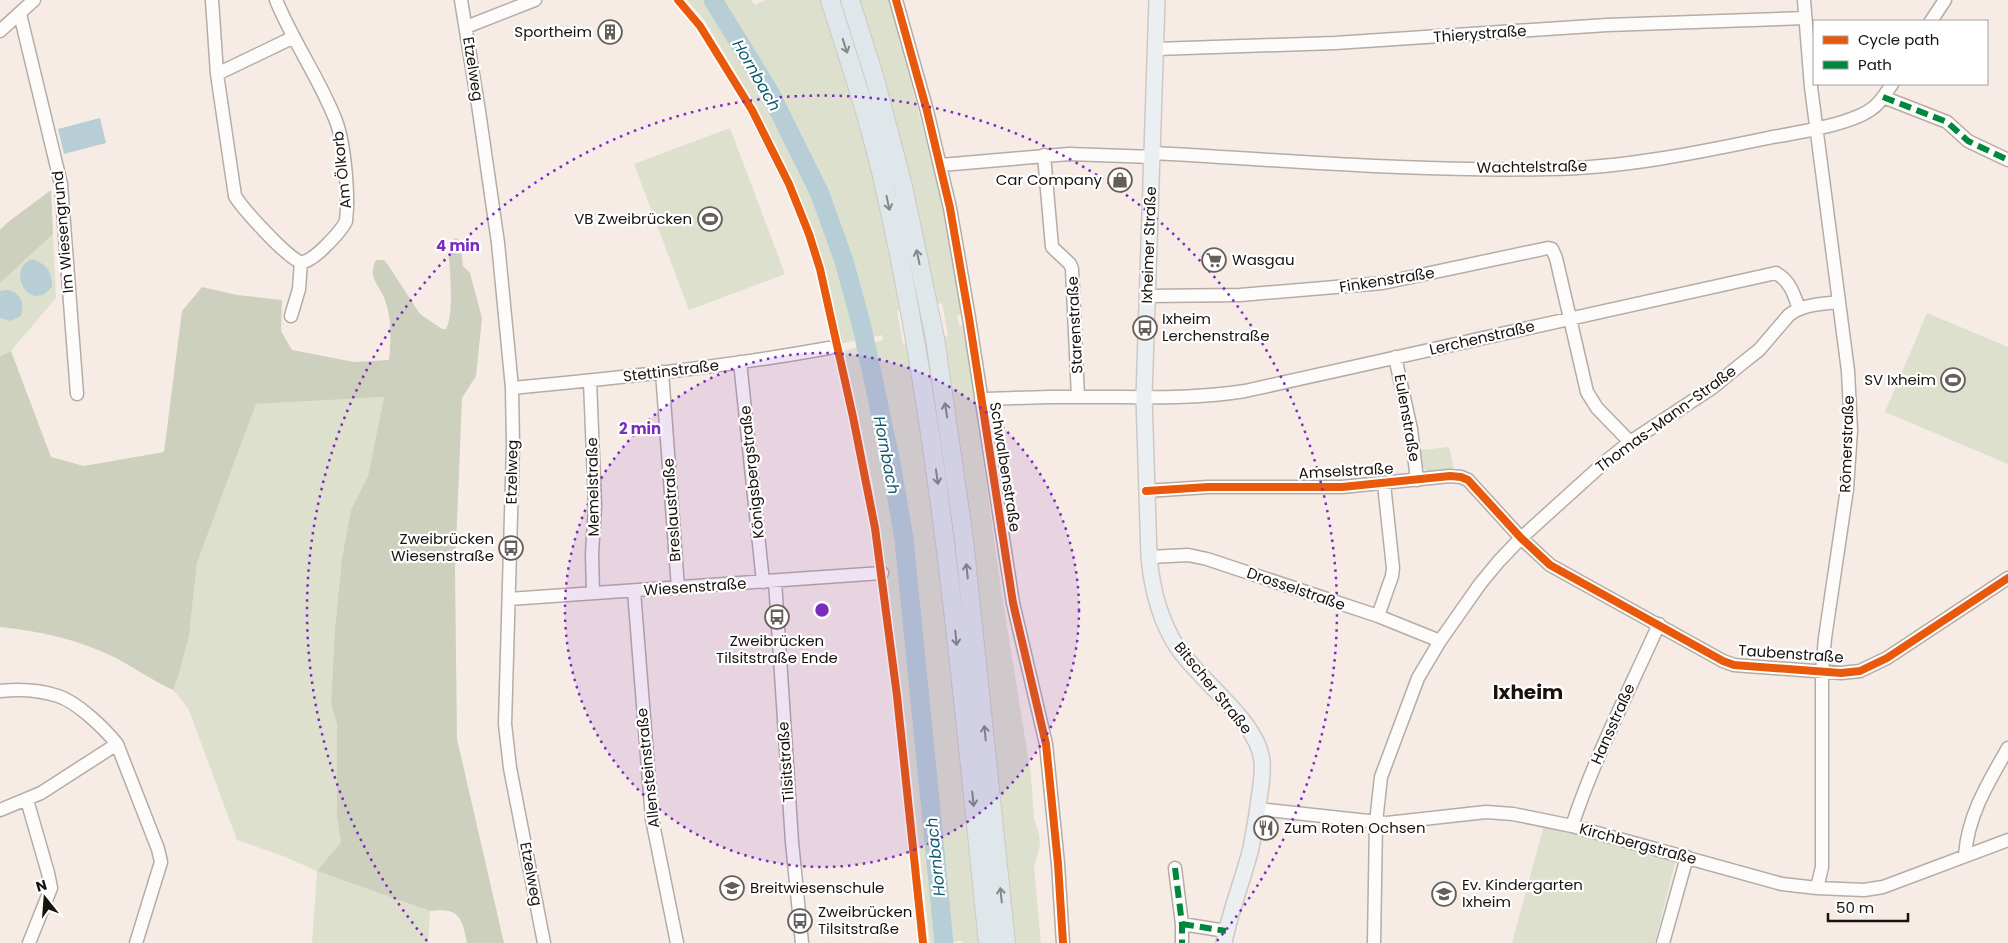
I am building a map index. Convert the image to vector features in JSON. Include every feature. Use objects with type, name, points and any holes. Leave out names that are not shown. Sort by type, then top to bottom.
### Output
[{"type":"highway","points":[[830,0],[885,188],[916,342],[944,536],[988,943]]},
{"type":"highway","points":[[850,0],[890,133],[935,338],[964,540],[1006,943]]},
{"type":"main road","name":"Ixheimer Straße","points":[[1146,491],[1144,397],[1157,0]]},
{"type":"main road","name":"Bitscher Straße","points":[[1146,491],[1149,557],[1154,594],[1169,633],[1186,659],[1248,727],[1260,751],[1262,775],[1258,809],[1250,849],[1225,937]]},
{"type":"street","points":[[0,30],[34,0]]},
{"type":"street","points":[[212,0],[217,74],[236,196],[245,210],[289,254],[301,262],[299,289],[290,316]]},
{"type":"street","name":"Am Ölkorb","points":[[276,0],[337,123],[343,155],[347,212],[343,229],[313,257],[301,262]]},
{"type":"street","name":"Etzelweg","points":[[461,0],[498,243],[512,388],[513,437],[505,724],[510,768],[544,943]]},
{"type":"street","points":[[466,27],[535,0]]},
{"type":"street","name":"Schwalbenstraße","points":[[896,0],[941,165],[966,300],[1013,604],[1046,744],[1058,864],[1063,943]]},
{"type":"street","name":"Römerstraße","points":[[1804,0],[1811,87],[1848,371],[1850,438],[1847,489],[1822,672],[1822,867],[1817,888]]},
{"type":"street","points":[[1933,20],[1945,0]]},
{"type":"street","name":"Im Wiesengrund","points":[[20,14],[61,184],[77,394]]},
{"type":"street","name":"Thierystraße","points":[[1156,50],[1335,43],[1607,25],[1804,18]]},
{"type":"street","points":[[217,74],[294,37]]},
{"type":"street","name":"Wachtelstraße","points":[[941,165],[1044,155],[1094,154],[1389,166],[1551,169],[1675,157],[1817,128],[1864,114],[1872,109],[1891,85]]},
{"type":"street","points":[[1883,97],[1947,122],[1968,141],[2008,160]]},
{"type":"street","name":"Starenstraße","points":[[1044,155],[1052,247],[1070,264],[1072,269],[1078,396]]},
{"type":"street","name":"Finkenstraße","points":[[1147,296],[1250,294],[1383,283],[1548,248],[1552,249],[1556,258],[1571,318]]},
{"type":"street","name":"Lerchenstraße","points":[[1144,397],[1196,397],[1237,393],[1776,273],[1789,284],[1799,309]]},
{"type":"street","points":[[1799,309],[1839,302]]},
{"type":"street","name":"Thomas-Mann-Straße","points":[[1374,943],[1376,822],[1380,784],[1385,761],[1418,678],[1440,641],[1480,584],[1521,538],[1605,462],[1630,442],[1712,388],[1759,350],[1789,315],[1799,309]]},
{"type":"street","points":[[1571,318],[1587,392],[1597,408],[1630,442]]},
{"type":"street","name":"Stettinstraße","points":[[512,388],[662,372],[829,348]]},
{"type":"street","name":"Eulenstraße","points":[[1395,357],[1411,429],[1417,480]]},
{"type":"street","name":"Königsbergstraße","points":[[740,362],[769,582]]},
{"type":"street","name":"Breslaustraße","points":[[662,372],[678,588]]},
{"type":"street","name":"Memelstraße","points":[[590,381],[595,506],[592,554],[593,593]]},
{"type":"street","points":[[981,399],[1078,396],[1144,397]]},
{"type":"street","name":"Amselstraße","points":[[1146,491],[1208,487],[1302,488],[1384,484],[1450,476],[1461,477],[1468,480],[1521,538]]},
{"type":"street","points":[[1378,616],[1393,568],[1384,484]]},
{"type":"street","name":"Taubenstraße","points":[[1521,538],[1550,565],[1723,661],[1734,665],[1822,672],[1851,672],[1876,664],[2008,578]]},
{"type":"street","name":"Drosselstraße","points":[[1149,557],[1188,555],[1207,559],[1378,616],[1440,641]]},
{"type":"street","name":"Wiesenstraße","points":[[509,598],[882,573]]},
{"type":"street","name":"Tilsitstraße","points":[[769,582],[802,943]]},
{"type":"street","name":"Allensteinstraße","points":[[634,591],[652,819],[678,943]]},
{"type":"street","name":"Hansstraße","points":[[1572,826],[1610,729],[1659,624]]},
{"type":"street","points":[[0,691],[49,693],[64,698],[90,717],[118,744],[158,849],[161,862],[136,943]]},
{"type":"street","points":[[0,810],[27,800],[118,744]]},
{"type":"street","points":[[1965,856],[1966,838],[1975,808],[2008,748]]},
{"type":"street","points":[[27,800],[48,873],[50,888],[29,943]]},
{"type":"street","name":"Kirchbergstraße","points":[[1258,809],[1387,823],[1499,812],[1572,826],[1782,884],[1864,890],[1883,887],[2008,840]]},
{"type":"street","points":[[1663,943],[1687,857]]},
{"type":"street","points":[[1174,868],[1182,924],[1182,943]]},
{"type":"street","points":[[1182,924],[1225,937]]},
{"type":"green space","points":[[687,0],[751,0],[755,5],[765,0],[889,0],[942,201],[962,313],[957,316],[959,325],[964,327],[1002,595],[1031,775],[1034,818],[1039,835],[1040,846],[1034,866],[1041,943],[963,943],[963,941],[930,943],[887,575],[872,480],[850,379],[841,352],[883,340],[882,335],[840,344],[815,236],[793,182],[756,106],[705,21]],"holes":[[[942,303],[948,336],[903,344],[897,311]]]},
{"type":"green space","name":"VB Zweibrücken","points":[[730,128],[785,274],[689,310],[634,164]]},
{"type":"green space","points":[[51,190],[53,234],[0,283],[0,230]]},
{"type":"green space","points":[[53,234],[56,298],[11,351],[0,356],[0,283]]},
{"type":"green space","points":[[456,238],[460,241],[463,266],[470,273],[482,318],[476,376],[462,398],[455,571],[457,739],[504,943],[467,943],[461,920],[453,913],[440,910],[430,911],[317,871],[341,842],[337,818],[337,725],[331,704],[335,627],[342,558],[351,510],[368,476],[384,397],[256,404],[197,563],[189,636],[173,690],[116,658],[89,646],[45,634],[0,627],[0,356],[11,351],[51,457],[84,466],[164,452],[182,311],[202,287],[237,295],[282,300],[281,331],[292,350],[354,362],[389,360],[390,322],[383,294],[373,276],[376,260],[384,260],[420,314],[442,329],[446,329],[449,321],[451,300],[448,243]]},
{"type":"green space","name":"SV Ixheim","points":[[1927,313],[2008,347],[2008,464],[1885,412]]},
{"type":"green space","points":[[384,397],[368,476],[351,510],[342,558],[335,627],[331,704],[337,725],[337,818],[341,842],[317,871],[283,856],[237,840],[188,708],[173,690],[189,636],[197,563],[256,404]]},
{"type":"green space","points":[[1449,447],[1454,468],[1428,472],[1422,467],[1421,450]]},
{"type":"green space","points":[[1544,825],[1676,859],[1655,943],[1512,943]]},
{"type":"green space","points":[[317,871],[430,911],[428,943],[312,943]]},
{"type":"water","points":[[100,118],[106,143],[64,154],[58,129]]},
{"type":"water","points":[[32,259],[41,263],[47,269],[52,281],[52,286],[44,294],[36,296],[30,294],[24,288],[20,272],[24,265]]},
{"type":"water","points":[[6,290],[18,295],[22,302],[21,316],[11,321],[0,318],[0,291]]},
{"type":"waterway","name":"Hornbach","points":[[713,0],[770,93],[820,194],[844,261],[862,327],[891,463],[904,539],[944,943]]},
{"type":"marked path","points":[[1883,97],[1947,122],[1968,141],[2008,160]]},
{"type":"marked path","points":[[1175,868],[1182,924],[1182,943]]},
{"type":"marked path","points":[[1182,924],[1226,931]]},
{"type":"cycle path","points":[[678,0],[700,26],[752,110],[789,184],[809,234],[820,269],[853,417],[875,528],[897,696],[923,943]]},
{"type":"cycle path","points":[[896,0],[927,111],[950,208],[1013,603],[1046,744],[1058,864],[1063,943]]},
{"type":"cycle path","points":[[1146,491],[1208,487],[1342,487],[1450,476],[1461,477],[1468,480],[1521,538],[1550,565],[1723,661],[1734,665],[1841,673],[1860,671],[1887,658],[2008,578]]},
{"type":"place","name":"Sportheim","points":[[610,32]]},
{"type":"place","name":"Car Company","points":[[1120,180]]},
{"type":"place","name":"VB Zweibrücken","points":[[710,219]]},
{"type":"place","name":"Wasgau","points":[[1214,260]]},
{"type":"place","name":"Ixheim Lerchenstraße","points":[[1145,328]]},
{"type":"place","name":"SV Ixheim","points":[[1953,380]]},
{"type":"place","name":"Zweibrücken Wiesenstraße","points":[[511,548]]},
{"type":"place","name":"Zweibrücken Tilsitstraße Ende","points":[[777,617]]},
{"type":"place","name":"Zum Roten Ochsen","points":[[1266,828]]},
{"type":"place","name":"Breitwiesenschule","points":[[732,888]]},
{"type":"place","name":"Ev. Kindergarten Ixheim","points":[[1444,894]]},
{"type":"place","name":"Zweibrücken Tilsitstraße","points":[[800,921]]},
{"type":"district","name":"Ixheim","points":[[1528,692]]}]
